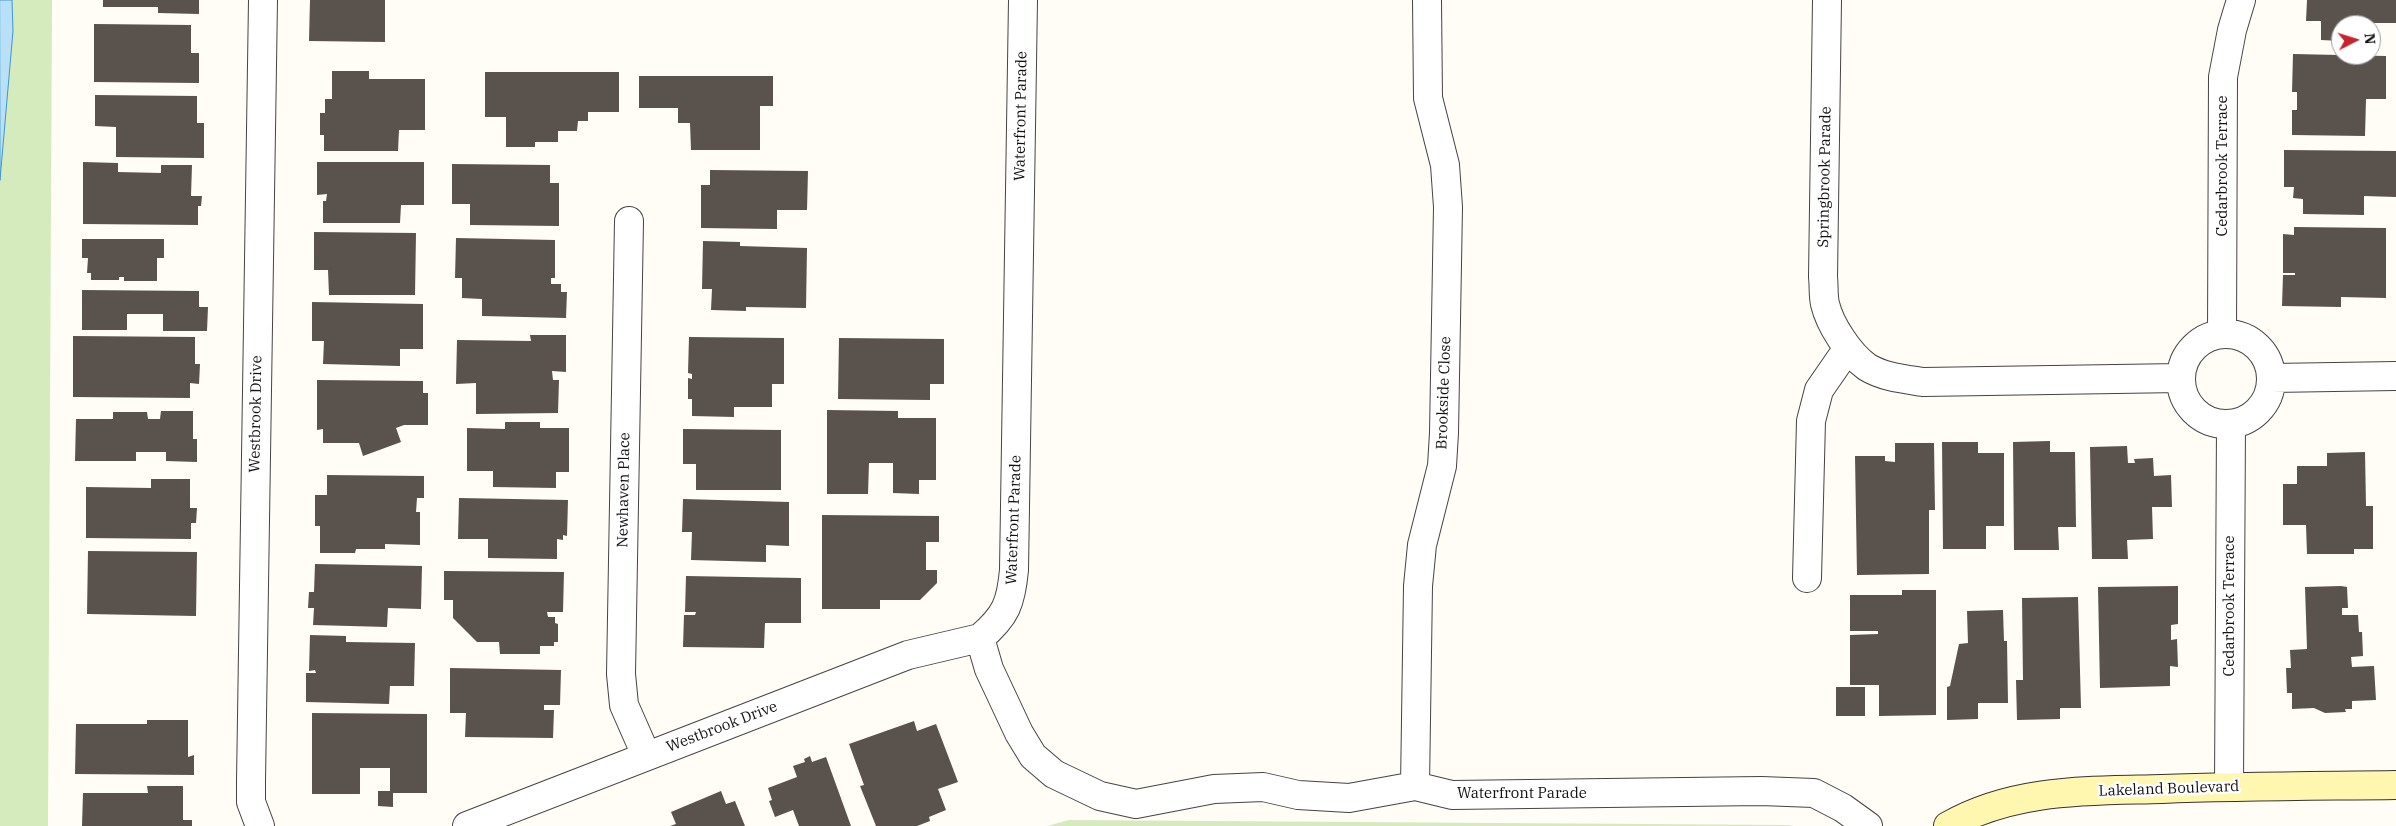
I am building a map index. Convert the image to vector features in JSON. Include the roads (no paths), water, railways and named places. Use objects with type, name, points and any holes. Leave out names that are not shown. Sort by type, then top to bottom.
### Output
[{"type":"street","name":"Westbrook Drive","points":[[260,826],[251,802],[251,782],[263,0]]},
{"type":"street","name":"Waterfront Parade","points":[[1023,0],[1014,570],[1012,594],[1006,610],[996,624],[980,638],[988,669],[1019,733],[1033,756],[1054,774],[1100,796],[1136,804],[1214,788],[1263,787],[1298,795],[1349,798],[1415,786],[1452,795],[1761,791],[1814,793],[1843,808],[1868,826]]},
{"type":"street","name":"Brookside Close","points":[[1415,786],[1418,586],[1422,545],[1442,466],[1444,433],[1448,207],[1445,165],[1428,98],[1427,0]]},
{"type":"street","name":"Springbrook Parade","points":[[1827,0],[1823,277],[1825,304],[1834,325],[1848,348],[1867,367],[1890,377],[1923,382],[2180,378]]},
{"type":"street","name":"Cedarbrook Terrace","points":[[2222,334],[2223,77],[2232,30],[2241,0]]},
{"type":"street","name":"Newhaven Place","points":[[629,221],[621,674],[624,705],[646,756]]},
{"type":"street","points":[[2222,334],[2237,335],[2250,341],[2262,351],[2269,364],[2272,378],[2270,392],[2256,414],[2244,422],[2231,425],[2216,424],[2202,418],[2190,408],[2183,394],[2180,378],[2182,365],[2188,353],[2197,343],[2209,337],[2222,334]]},
{"type":"street","points":[[1807,578],[1811,421],[1819,390],[1848,348]]},
{"type":"street","points":[[2272,378],[2396,376]]},
{"type":"street","name":"Cedarbrook Terrace","points":[[2228,786],[2231,425]]},
{"type":"street","name":"Westbrook Drive","points":[[467,826],[908,655],[980,638]]},
{"type":"street","name":"Lakeland Boulevard","points":[[1948,826],[1967,815],[2014,799],[2057,792],[2228,786],[2396,785]]},
{"type":"water","points":[[0,0],[12,0],[13,31],[0,180]]}]
